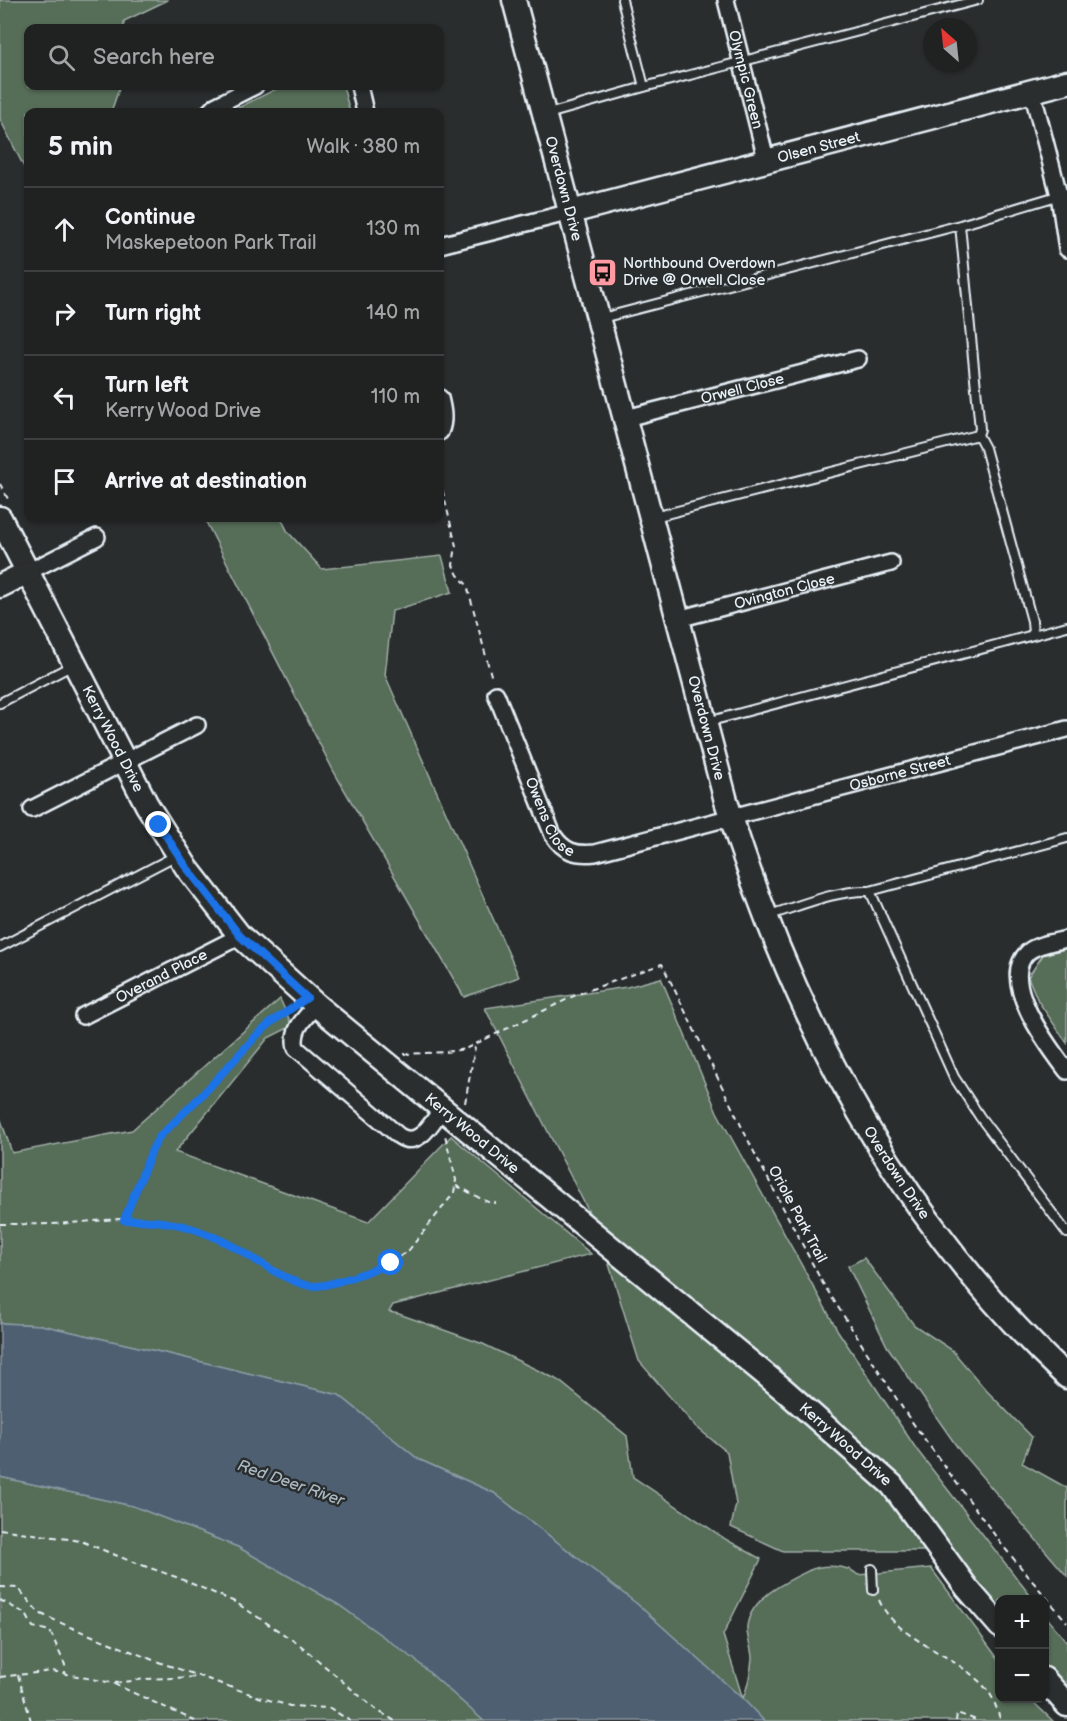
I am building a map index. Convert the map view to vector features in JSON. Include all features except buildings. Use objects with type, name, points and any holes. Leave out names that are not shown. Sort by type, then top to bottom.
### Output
[{"type":"street","name":"Overdown Drive","points":[[514,0],[731,817],[766,916],[822,1045],[861,1118],[901,1184],[995,1304],[1067,1377]]},
{"type":"street","name":"Olympic Green","points":[[726,0],[766,159]]},
{"type":"street","name":"Olsen Street","points":[[571,212],[766,159],[1067,82]]},
{"type":"street","points":[[213,108],[247,90]]},
{"type":"street","points":[[360,90],[364,108]]},
{"type":"street","points":[[1032,91],[1063,194],[1067,249]]},
{"type":"street","points":[[444,244],[571,212]]},
{"type":"street","name":"Orwell Close","points":[[626,418],[858,359]]},
{"type":"street","name":"Kerry Wood Drive","points":[[0,518],[147,805],[177,855],[240,936],[311,1001],[453,1108],[783,1389],[892,1485],[967,1588],[995,1621]]},
{"type":"street","points":[[0,586],[97,537]]},
{"type":"street","name":"Ovington Close","points":[[678,619],[891,563]]},
{"type":"street","name":"Owens Close","points":[[496,694],[553,835],[565,849],[580,854],[595,853],[731,817]]},
{"type":"street","points":[[32,809],[197,724]]},
{"type":"street","name":"Osborne Street","points":[[731,817],[1067,729]]},
{"type":"street","name":"Overand Place","points":[[83,1016],[240,936]]},
{"type":"street","points":[[1067,939],[1037,947],[1029,952],[1020,964],[1017,978],[1030,1014],[1067,1071]]},
{"type":"street","points":[[311,1001],[294,1038],[296,1048],[399,1136],[409,1140],[419,1138],[453,1108]]},
{"type":"street","points":[[1049,1685],[1067,1705]]},
{"type":"lane","points":[[622,0],[644,87]]},
{"type":"lane","points":[[544,116],[644,87],[978,0]]},
{"type":"lane","points":[[599,319],[960,225],[1063,194]]},
{"type":"lane","points":[[960,225],[980,429],[978,435],[985,448],[1032,621],[1033,634]]},
{"type":"lane","points":[[652,518],[978,435]]},
{"type":"lane","points":[[706,722],[1067,626]]},
{"type":"lane","points":[[0,703],[75,664]]},
{"type":"lane","points":[[766,916],[825,898],[856,891],[870,891],[1067,838]]},
{"type":"lane","points":[[0,947],[177,855]]},
{"type":"lane","points":[[870,891],[954,1077],[1067,1233]]},
{"type":"lane","points":[[872,1569],[873,1590]]},
{"type":"path","points":[[444,496],[456,546],[453,565],[466,585],[496,694]]},
{"type":"path","name":"Oriole Park Trail","points":[[475,1046],[510,1026],[578,994],[662,964],[759,1162],[822,1282],[907,1415],[1002,1545],[1067,1622]]},
{"type":"path","points":[[124,1220],[159,1137],[204,1093],[257,1035],[273,1021],[311,1001]]},
{"type":"path","points":[[453,1108],[475,1046]]},
{"type":"path","points":[[410,1062],[401,1054],[446,1052],[475,1046]]},
{"type":"path","points":[[0,1224],[166,1221],[189,1227],[236,1248],[297,1282],[315,1286],[380,1267],[401,1256],[422,1235],[454,1193],[456,1186],[444,1134]]},
{"type":"path","points":[[456,1186],[488,1203],[496,1203]]},
{"type":"path","points":[[0,1529],[81,1541],[177,1577],[235,1602],[300,1645],[375,1709],[395,1721]]},
{"type":"path","points":[[0,1587],[18,1588],[39,1613],[70,1627],[201,1677],[290,1706],[330,1708],[350,1721]]},
{"type":"path","points":[[873,1590],[892,1620],[954,1662],[981,1684],[993,1699],[1001,1721]]},
{"type":"path","points":[[0,1600],[26,1614],[33,1627],[50,1631],[60,1650],[65,1665],[65,1674]]},
{"type":"path","points":[[0,1677],[52,1671],[112,1683],[195,1721]]},
{"type":"path","points":[[18,1675],[31,1721]]},
{"type":"path","points":[[112,1683],[201,1677]]},
{"type":"path","points":[[956,1721],[957,1713],[980,1721]]},
{"type":"green space","points":[[0,0],[168,0],[124,21],[124,24],[24,24],[24,90],[119,90],[112,108],[24,108],[24,167],[0,119]]},
{"type":"green space","points":[[274,90],[344,90],[349,108],[238,108]]},
{"type":"green space","points":[[206,522],[283,522],[288,532],[322,569],[442,556],[452,592],[392,611],[385,675],[519,977],[464,997],[334,772]]},
{"type":"green space","points":[[1067,948],[1067,1043],[1038,1001],[1028,977],[1043,955]]},
{"type":"green space","points":[[661,978],[717,1112],[838,1331],[917,1450],[1030,1595],[995,1595],[995,1621],[939,1551],[783,1551],[731,1527],[736,1504],[727,1452],[695,1426],[639,1361],[599,1232],[485,1008],[627,987]]},
{"type":"green space","points":[[280,999],[290,1021],[290,1027],[268,1038],[175,1152],[368,1222],[451,1136],[591,1254],[393,1305],[389,1312],[483,1344],[558,1380],[627,1436],[633,1477],[727,1540],[761,1559],[723,1635],[743,1699],[752,1658],[747,1626],[755,1607],[771,1591],[801,1574],[822,1567],[842,1567],[858,1575],[931,1568],[995,1655],[995,1703],[1034,1703],[1053,1721],[764,1721],[744,1700],[637,1604],[494,1493],[418,1459],[339,1395],[41,1325],[0,1323],[0,1117],[12,1153],[132,1130]]},
{"type":"green space","points":[[864,1258],[914,1325],[952,1350],[985,1389],[1032,1437],[1022,1463],[1067,1488],[1067,1576],[960,1451],[887,1346],[848,1266]]},
{"type":"green space","points":[[0,1477],[133,1506],[238,1547],[339,1605],[413,1658],[484,1721],[0,1721]]},
{"type":"green space","points":[[1049,1620],[1067,1642],[1067,1705],[1049,1684]]},
{"type":"water","name":"Red Deer River","points":[[0,1323],[41,1325],[339,1395],[418,1459],[494,1493],[637,1604],[744,1700],[764,1721],[484,1721],[413,1658],[339,1605],[238,1547],[133,1506],[0,1477]]},
{"type":"place","name":"Northbound Overdown Drive @ Orwell Close","points":[[602,272]]},
{"type":"route","points":[[159,825],[177,855],[240,936],[307,998],[257,1035],[204,1093],[166,1128],[152,1150],[124,1220],[150,1219],[189,1227],[236,1248],[297,1282],[309,1286],[323,1285],[391,1263]]}]
